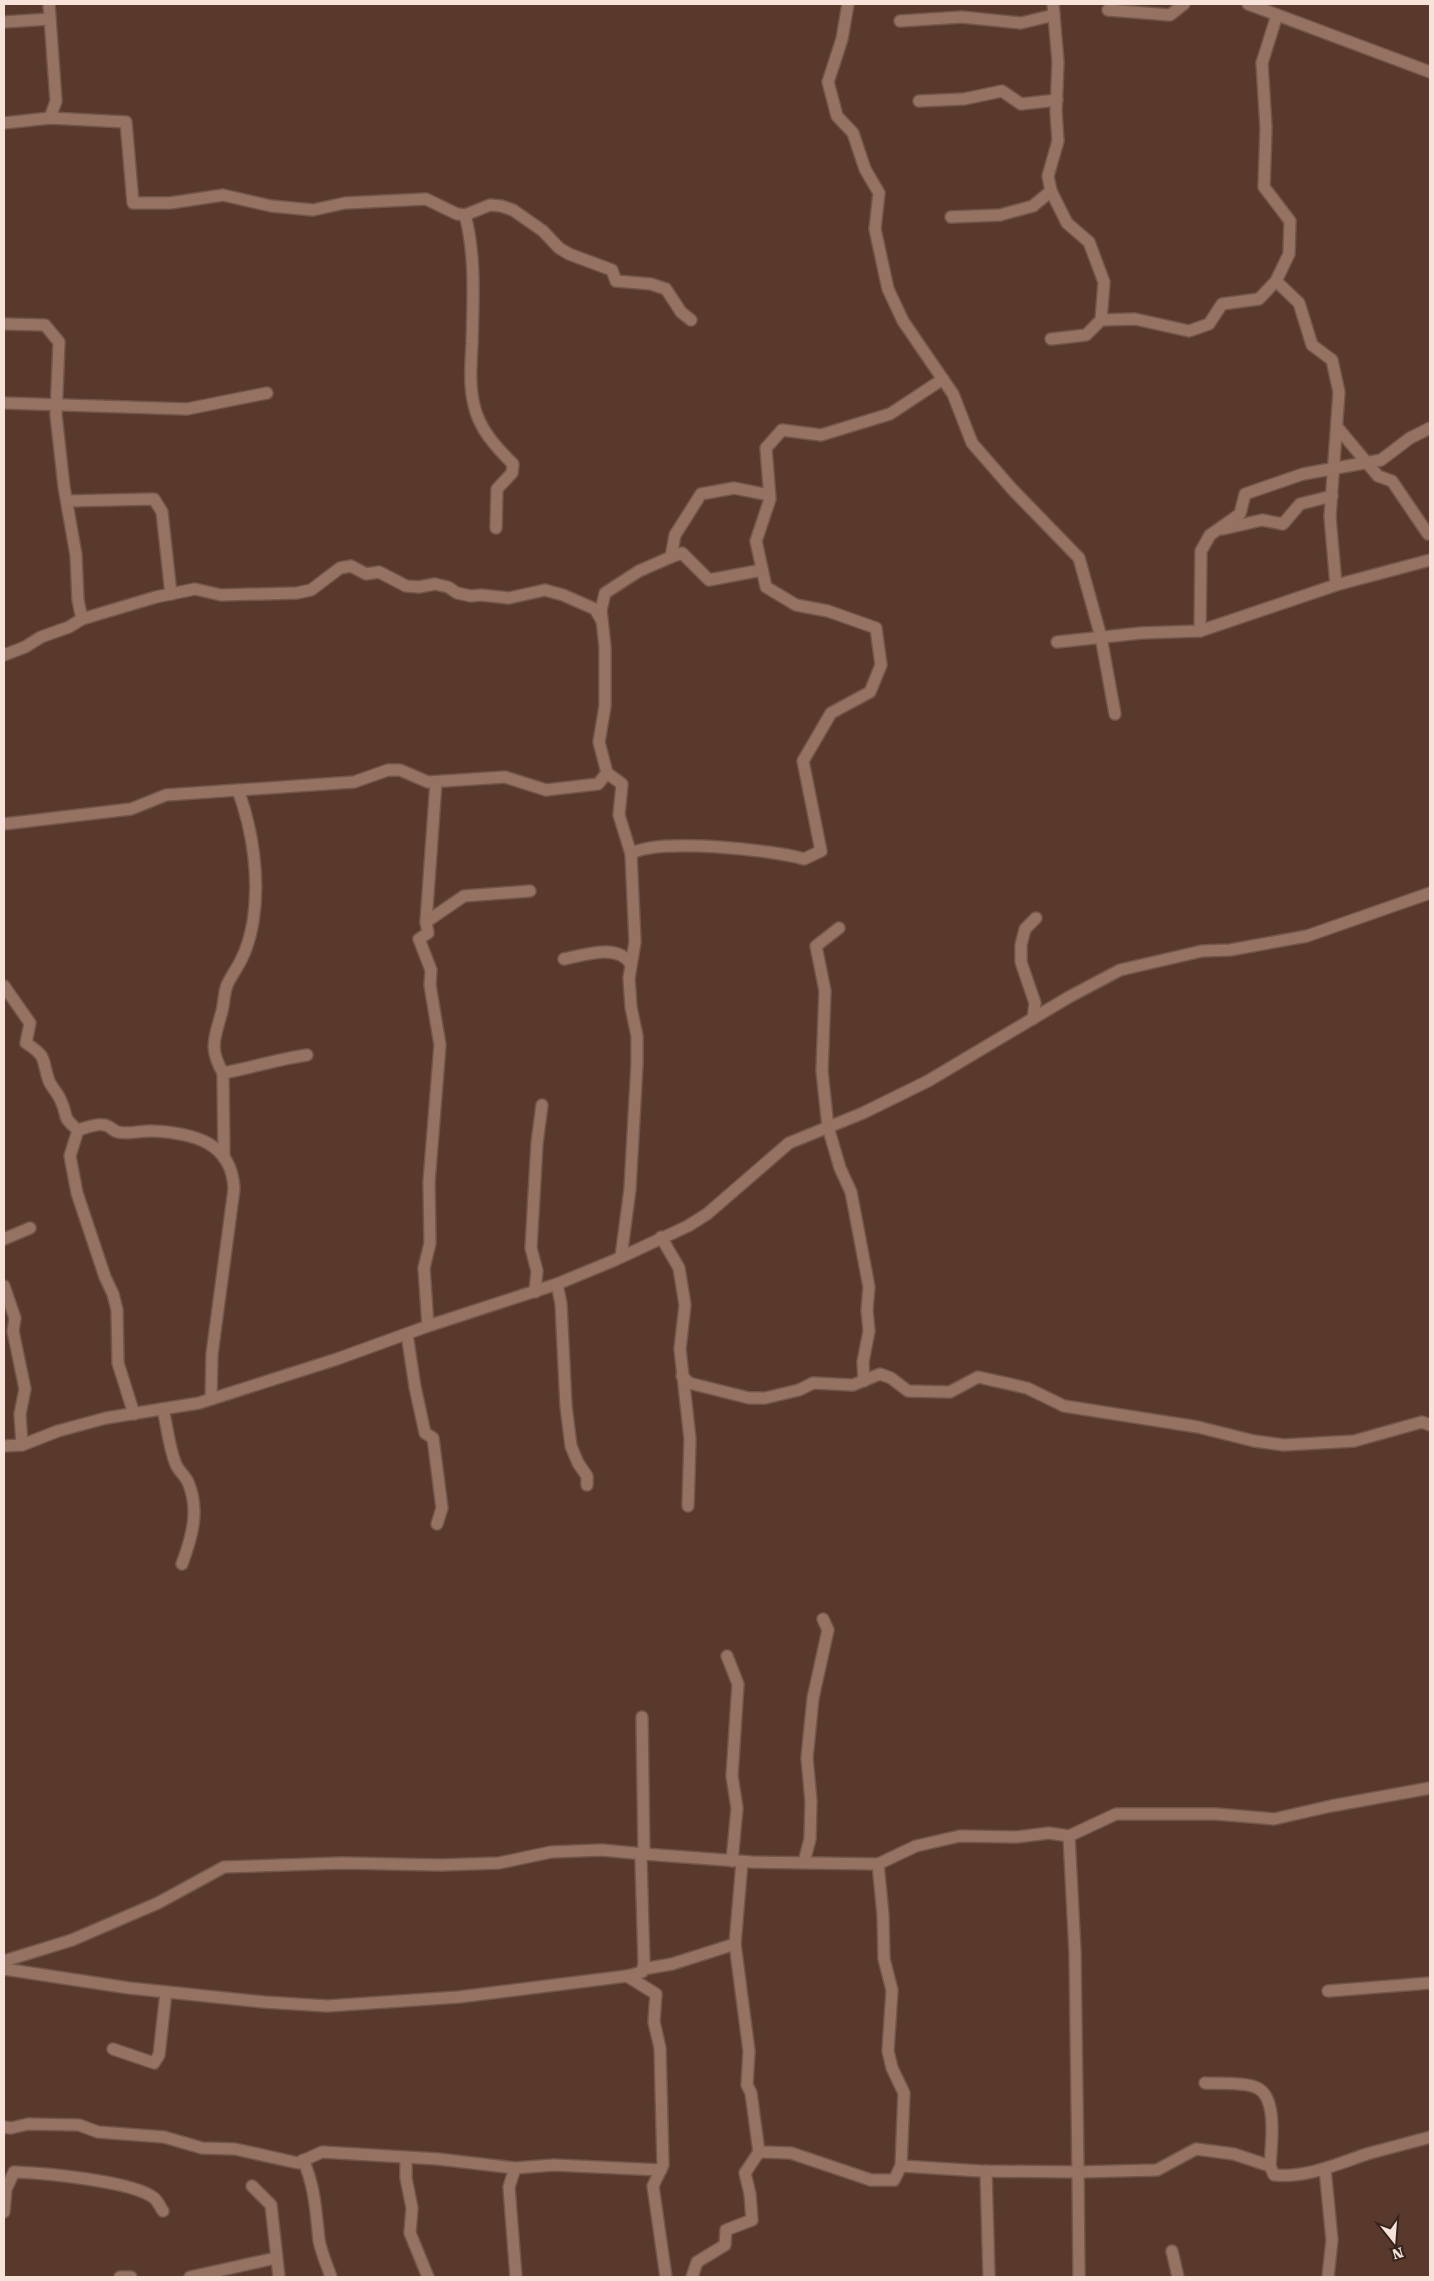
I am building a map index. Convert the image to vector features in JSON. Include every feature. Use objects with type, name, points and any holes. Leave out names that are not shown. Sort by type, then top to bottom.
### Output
[{"type":"street","points":[[49,4],[56,101],[50,118]]},
{"type":"street","points":[[848,4],[842,39],[828,82],[837,116],[853,133],[865,169],[879,193],[875,229],[888,289],[903,321],[953,394],[972,443],[1012,489],[1079,558],[1101,637],[1115,714]]},
{"type":"street","points":[[1108,10],[1170,14],[1184,4]]},
{"type":"street","points":[[1248,4],[1430,72]]},
{"type":"street","points":[[900,21],[962,17],[1021,22],[1054,10],[1058,62],[1056,100],[1058,141],[1048,176],[1051,191],[1067,222],[1089,242],[1104,282],[1101,320],[1086,335],[1051,338]]},
{"type":"street","points":[[1101,320],[1135,320],[1189,331],[1209,324],[1222,304],[1259,299],[1276,281],[1289,254],[1290,221],[1264,187],[1266,128],[1262,63],[1277,15]]},
{"type":"street","points":[[4,22],[50,19]]},
{"type":"street","points":[[919,100],[964,99],[1002,91],[1021,104],[1056,100]]},
{"type":"street","points":[[4,124],[50,118],[126,122],[133,203],[170,203],[223,195],[271,206],[313,210],[345,203],[426,199],[456,214],[465,215],[490,206],[513,210],[543,231],[559,248],[569,254],[612,270],[616,281],[651,284],[666,289],[681,312],[691,320]]},
{"type":"street","points":[[951,217],[1000,215],[1033,206],[1051,191]]},
{"type":"street","points":[[465,215],[470,251],[473,308],[471,382],[474,405],[491,442],[513,464],[512,473],[497,489],[496,528]]},
{"type":"street","points":[[1276,281],[1299,303],[1312,345],[1332,360],[1339,392],[1330,517],[1336,585]]},
{"type":"street","points":[[4,324],[45,325],[58,342],[56,404],[67,501],[76,554],[78,600],[82,619]]},
{"type":"street","points":[[631,854],[637,850],[653,847],[729,847],[789,855],[804,860],[821,851],[803,761],[831,713],[870,692],[881,664],[876,628],[828,611],[796,605],[766,587],[756,541],[769,495],[766,448],[782,430],[821,435],[890,414],[942,379]]},
{"type":"street","points":[[4,403],[187,409],[266,393]]},
{"type":"street","points":[[1337,427],[1378,476],[1392,481],[1428,534]]},
{"type":"street","points":[[1200,630],[1200,551],[1210,535],[1240,514],[1245,494],[1304,474],[1382,460],[1410,438],[1430,428]]},
{"type":"street","points":[[672,557],[675,536],[702,494],[734,488],[769,495]]},
{"type":"street","points":[[1216,531],[1262,520],[1283,524],[1300,504],[1332,496]]},
{"type":"street","points":[[67,501],[154,499],[162,512],[171,594]]},
{"type":"street","points":[[621,1257],[630,1189],[637,1072],[637,1036],[631,1007],[629,978],[635,942],[631,854],[619,814],[622,784],[607,773],[599,742],[606,706],[606,655],[601,610],[605,593],[639,571],[682,553],[710,580],[762,570]]},
{"type":"street","points":[[1058,642],[1200,630],[1336,585],[1430,560]]},
{"type":"street","points":[[4,655],[25,648],[41,637],[69,627],[82,619],[171,594],[195,589],[222,595],[297,593],[311,590],[340,568],[351,566],[366,574],[379,572],[406,586],[419,587],[435,584],[448,587],[457,594],[470,596],[482,595],[509,598],[545,590],[563,595],[595,609],[602,621]]},
{"type":"street","points":[[4,824],[131,809],[166,795],[354,782],[370,778],[388,770],[400,770],[428,782],[505,777],[546,790],[598,784],[607,773]]},
{"type":"street","points":[[428,1326],[424,1268],[430,1243],[429,1182],[440,1045],[430,985],[431,970],[419,939],[428,932],[426,922],[436,782]]},
{"type":"street","points":[[224,1158],[223,1073],[215,1058],[213,1049],[227,985],[243,957],[253,922],[255,898],[255,862],[250,834],[238,790]]},
{"type":"street","points":[[426,922],[464,896],[530,891]]},
{"type":"street","points":[[4,1446],[22,1445],[83,1423],[211,1399],[337,1359],[428,1326],[558,1284],[688,1226],[706,1214],[789,1143],[863,1113],[928,1081],[1120,970],[1202,951],[1230,950],[1307,936],[1430,893]]},
{"type":"street","points":[[1033,1019],[1035,1004],[1021,962],[1021,945],[1025,929],[1036,918]]},
{"type":"street","points":[[839,928],[816,946],[825,991],[822,1071],[828,1126],[840,1168],[851,1192],[869,1287],[867,1310],[869,1331],[863,1362],[864,1381]]},
{"type":"street","points":[[564,959],[610,952],[626,956],[631,964]]},
{"type":"street","points":[[4,986],[30,1022],[26,1043],[40,1052],[45,1062],[49,1081],[61,1100],[66,1120],[78,1130]]},
{"type":"street","points":[[223,1073],[260,1066],[282,1058],[306,1055]]},
{"type":"street","points":[[535,1292],[537,1270],[530,1248],[536,1143],[542,1105]]},
{"type":"street","points":[[78,1130],[104,1124],[118,1132],[153,1131],[198,1138],[210,1144],[224,1158],[233,1173],[234,1189],[212,1354],[211,1399]]},
{"type":"street","points":[[78,1130],[70,1156],[77,1193],[104,1277],[113,1294],[117,1310],[118,1364],[134,1414]]},
{"type":"street","points":[[4,1239],[30,1228]]},
{"type":"street","points":[[661,1237],[679,1268],[685,1305],[680,1349],[690,1439],[688,1506]]},
{"type":"street","points":[[558,1284],[561,1304],[566,1406],[571,1446],[578,1463],[587,1476],[587,1485]]},
{"type":"street","points":[[4,1286],[15,1318],[13,1331],[25,1388],[20,1414],[22,1445]]},
{"type":"street","points":[[407,1334],[425,1433],[433,1438],[442,1508],[437,1524]]},
{"type":"street","points":[[682,1376],[689,1383],[701,1387],[750,1398],[765,1398],[799,1390],[813,1383],[852,1385],[880,1374],[891,1378],[908,1391],[950,1392],[978,1377],[1027,1388],[1064,1406],[1198,1427],[1284,1445],[1354,1441],[1422,1422],[1430,1425]]},
{"type":"street","points":[[686,1402],[691,1394],[701,1387]]},
{"type":"street","points":[[163,1409],[175,1464],[186,1479],[194,1496],[196,1510],[189,1544],[182,1564]]},
{"type":"street","points":[[804,1862],[810,1839],[811,1800],[807,1758],[813,1698],[828,1630],[823,1618]]},
{"type":"street","points":[[692,2277],[698,2262],[725,2245],[726,2230],[752,2220],[750,2194],[745,2172],[759,2152],[751,2093],[748,2085],[749,2051],[735,1944],[737,1808],[732,1776],[738,1684],[727,1656]]},
{"type":"street","points":[[4,1969],[166,1992],[264,2002],[328,2006],[459,1997],[639,1974],[643,1969],[641,1860],[644,1854],[642,1718]]},
{"type":"street","points":[[4,1961],[72,1940],[158,1903],[224,1867],[342,1863],[441,1865],[499,1862],[551,1852],[602,1850],[737,1861],[878,1864],[916,1846],[960,1836],[1016,1836],[1049,1833],[1070,1836],[1116,1814],[1216,1814],[1274,1819],[1331,1806],[1430,1788]]},
{"type":"street","points":[[1070,1836],[1075,1952],[1079,2277]]},
{"type":"street","points":[[759,2152],[791,2153],[809,2161],[828,2164],[871,2180],[894,2180],[901,2166],[904,2093],[892,2068],[888,2051],[892,1990],[884,1959],[883,1914],[878,1864]]},
{"type":"street","points":[[643,1969],[672,1964],[735,1944]]},
{"type":"street","points":[[627,1976],[656,1994],[654,2022],[660,2048],[663,2165],[653,2186],[666,2277]]},
{"type":"street","points":[[1328,1991],[1430,1984]]},
{"type":"street","points":[[113,2049],[154,2063],[159,2055],[166,1992]]},
{"type":"street","points":[[1205,2082],[1255,2087],[1265,2093],[1269,2102],[1271,2127],[1270,2166],[1274,2175],[1286,2176],[1325,2169],[1430,2137]]},
{"type":"street","points":[[4,2127],[36,2124],[79,2125],[98,2132],[123,2132],[164,2137],[202,2148],[235,2149],[298,2163],[322,2152],[515,2168],[554,2165],[660,2170]]},
{"type":"street","points":[[901,2166],[986,2171],[1078,2172],[1157,2170],[1196,2149],[1234,2154],[1270,2166]]},
{"type":"street","points":[[406,2158],[406,2178],[412,2208],[410,2232],[428,2277]]},
{"type":"street","points":[[303,2160],[310,2175],[319,2224],[320,2241],[331,2277]]},
{"type":"street","points":[[515,2168],[509,2187],[516,2277]]},
{"type":"street","points":[[1325,2169],[1332,2240],[1328,2277]]},
{"type":"street","points":[[986,2171],[989,2277]]},
{"type":"street","points":[[4,2212],[6,2189],[14,2172],[57,2175],[115,2184],[154,2198],[163,2211]]},
{"type":"street","points":[[252,2186],[271,2205],[279,2277]]},
{"type":"street","points":[[1172,2251],[1178,2277]]},
{"type":"street","points":[[190,2277],[276,2258]]},
{"type":"street","points":[[120,2277],[132,2277]]}]
